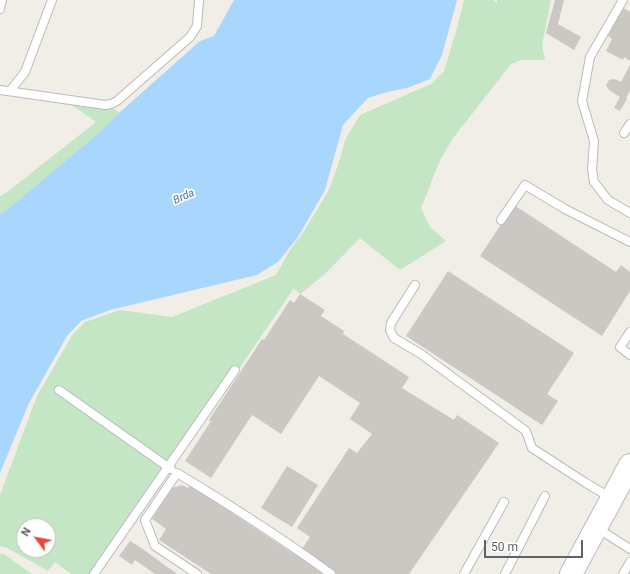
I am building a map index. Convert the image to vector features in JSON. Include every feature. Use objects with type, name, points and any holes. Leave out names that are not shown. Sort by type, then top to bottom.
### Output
[{"type":"street","points":[[571,574],[630,465]]},
{"type":"lane","points":[[0,9],[2,0]]},
{"type":"lane","points":[[10,91],[25,72],[52,0]]},
{"type":"lane","points":[[0,90],[105,105],[111,104],[117,101],[190,37],[197,26],[199,0]]},
{"type":"lane","points":[[623,0],[590,57],[582,100],[594,141],[592,169],[594,182],[608,200],[630,213]]},
{"type":"lane","points":[[624,133],[630,124]]},
{"type":"lane","points":[[501,220],[525,185],[565,209],[630,242]]},
{"type":"lane","points":[[415,285],[391,323],[390,330],[394,338],[421,354],[526,431],[532,448],[612,498]]},
{"type":"lane","points":[[630,332],[620,347],[630,355]]},
{"type":"lane","points":[[94,574],[235,370]]},
{"type":"lane","points":[[59,390],[168,467],[297,549],[331,574]]},
{"type":"lane","points":[[177,473],[144,520],[155,546],[197,574]]},
{"type":"lane","points":[[505,574],[545,496]]},
{"type":"lane","points":[[464,574],[504,502]]},
{"type":"lane","points":[[596,528],[630,549]]},
{"type":"lane","points":[[623,574],[630,562]]},
{"type":"green space","points":[[464,0],[493,0],[497,3],[497,0],[551,0],[542,45],[545,60],[522,60],[511,64],[454,137],[440,160],[421,208],[430,227],[446,241],[400,270],[360,238],[325,274],[300,294],[294,288],[149,501],[142,499],[89,574],[71,574],[55,562],[48,571],[25,558],[56,558],[56,518],[16,518],[16,553],[0,546],[0,495],[37,396],[73,334],[85,322],[120,310],[172,317],[276,275],[290,250],[306,228],[329,190],[346,138],[360,115],[431,84],[444,71]]},
{"type":"green space","points":[[72,105],[115,109],[119,113],[95,136],[8,209],[0,214],[0,196],[6,193],[96,122]]},
{"type":"green space","points":[[0,554],[4,554],[32,574],[0,574]]},
{"type":"water","name":"Brda","points":[[234,0],[457,0],[442,55],[430,79],[407,88],[368,98],[343,125],[325,190],[298,237],[278,262],[257,275],[110,310],[81,321],[67,336],[29,403],[0,473],[0,214],[8,209],[95,136],[200,41],[214,36]]},
{"type":"building","points":[[555,0],[564,0],[558,24],[581,37],[574,50],[546,33]]},
{"type":"building","points":[[623,8],[630,12],[630,61],[624,57],[623,60],[606,51],[612,39],[608,36]]},
{"type":"building","points":[[630,65],[630,90],[620,111],[614,108],[620,97],[609,90],[606,85],[609,80],[614,79],[621,82]]},
{"type":"building","points":[[514,205],[616,272],[621,265],[630,272],[630,291],[602,336],[480,256]]},
{"type":"building","points":[[448,271],[574,353],[547,394],[558,401],[542,425],[406,336]]},
{"type":"building","points":[[300,294],[325,310],[321,316],[344,331],[343,334],[409,377],[402,388],[454,420],[457,415],[499,443],[409,574],[211,574],[159,540],[166,529],[152,519],[172,488],[182,485],[188,488],[190,485],[297,556],[310,537],[297,528],[349,448],[357,453],[372,434],[350,419],[360,403],[319,376],[281,434],[252,415],[211,478],[185,461],[211,421],[209,420],[262,339],[264,340],[290,300],[294,303]]},
{"type":"building","points":[[287,466],[318,485],[292,527],[261,508]]},
{"type":"building","points":[[130,541],[177,574],[155,574],[135,560],[132,565],[119,556]]}]
